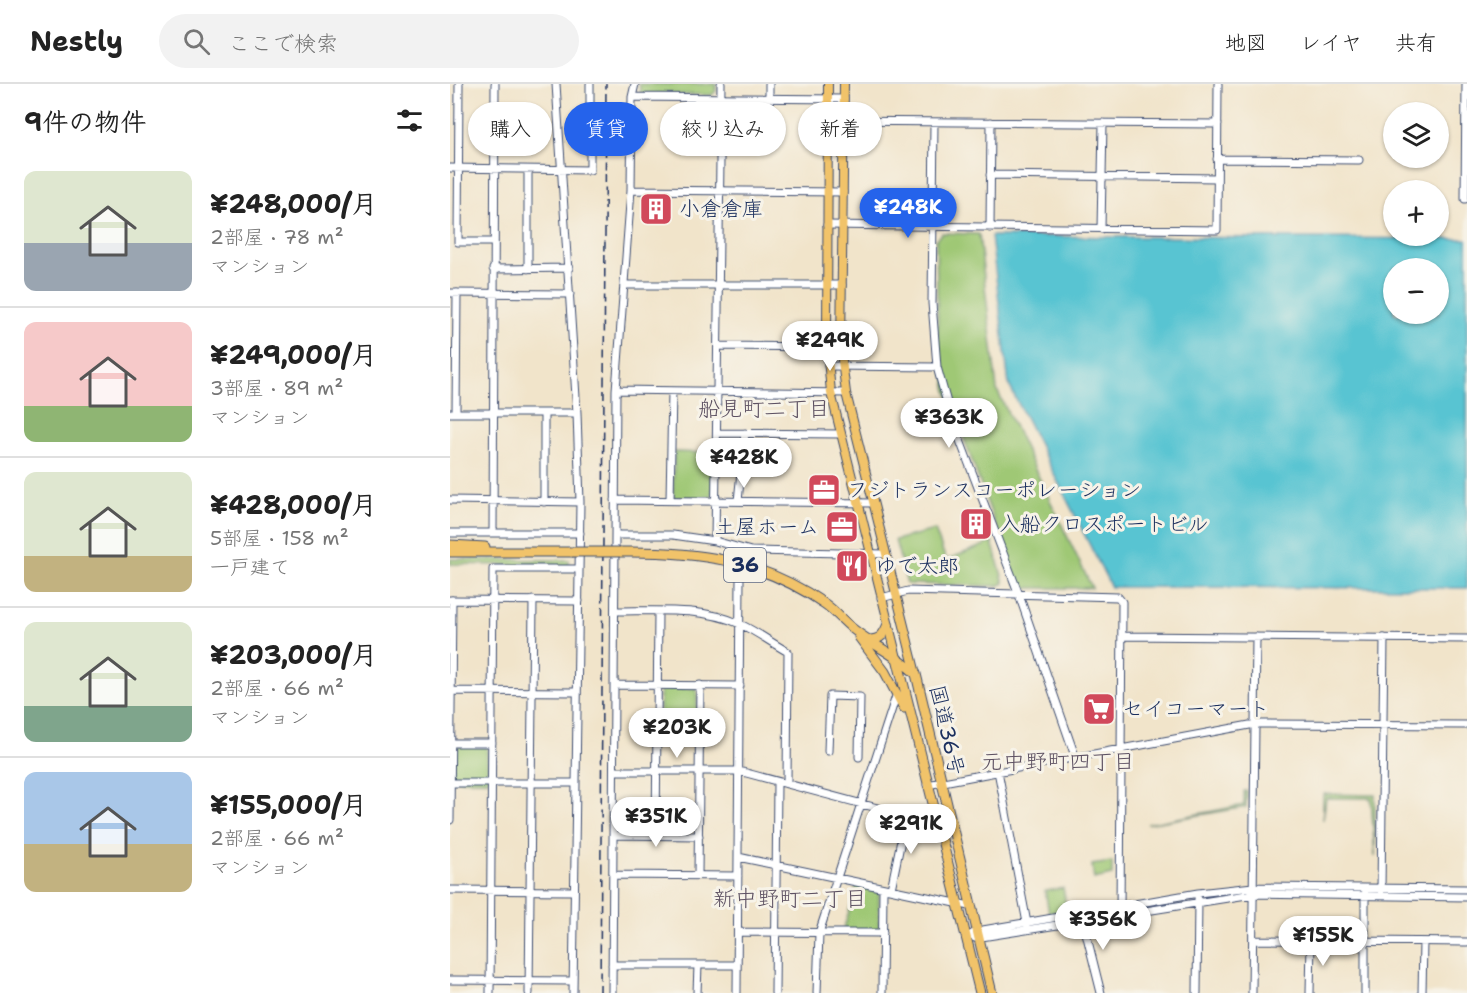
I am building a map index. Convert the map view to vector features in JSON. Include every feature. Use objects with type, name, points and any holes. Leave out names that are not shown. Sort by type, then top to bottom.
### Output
[{"type":"highway","name":"国道36号","points":[[450,545],[520,551]]},
{"type":"highway","name":"国道36号","points":[[450,552],[687,553],[735,561],[801,589],[916,674],[992,993]]},
{"type":"highway","points":[[869,640],[883,635],[888,624]]},
{"type":"highway","name":"国道36号","points":[[853,628],[897,692],[914,730]]},
{"type":"highway","name":"36","points":[[873,656],[887,664],[898,660]]},
{"type":"highway","name":"国道36号","points":[[898,660],[980,993]]},
{"type":"main road","points":[[828,84],[828,99]]},
{"type":"main road","points":[[844,84],[844,102]]},
{"type":"main road","points":[[828,156],[827,347],[831,393],[898,660]]},
{"type":"main road","points":[[843,156],[842,366],[846,393],[916,674]]},
{"type":"main road","points":[[898,660],[909,648]]},
{"type":"street","points":[[459,84],[454,169],[454,242],[494,242]]},
{"type":"street","points":[[493,533],[495,84]]},
{"type":"street","points":[[556,84],[569,268],[580,502],[573,993]]},
{"type":"street","points":[[454,169],[590,170],[591,84]]},
{"type":"street","points":[[612,993],[616,390],[631,190],[632,97],[635,84]]},
{"type":"street","points":[[716,541],[721,84]]},
{"type":"street","points":[[768,98],[769,84]]},
{"type":"street","points":[[827,225],[1217,230],[1218,84]]},
{"type":"street","points":[[1465,199],[1466,84]]},
{"type":"street","points":[[632,97],[844,99]]},
{"type":"street","points":[[882,121],[1218,124]]},
{"type":"street","points":[[934,122],[933,315],[937,367],[967,460],[1018,592],[1075,756]]},
{"type":"street","points":[[990,228],[991,122]]},
{"type":"street","points":[[1101,229],[1103,123]]},
{"type":"street","points":[[1217,159],[1359,160]]},
{"type":"street","points":[[528,170],[528,269]]},
{"type":"street","points":[[990,175],[1217,178]]},
{"type":"street","points":[[631,190],[843,192]]},
{"type":"street","points":[[493,269],[569,268]]},
{"type":"street","points":[[624,285],[842,285]]},
{"type":"street","points":[[570,294],[454,293],[453,413],[577,413]]},
{"type":"street","points":[[718,346],[827,347]]},
{"type":"street","points":[[828,366],[937,367]]},
{"type":"street","points":[[616,390],[846,393]]},
{"type":"street","points":[[670,500],[672,391]]},
{"type":"street","points":[[544,413],[544,502]]},
{"type":"street","points":[[717,433],[841,434]]},
{"type":"street","points":[[738,501],[745,433]]},
{"type":"street","points":[[450,500],[580,502]]},
{"type":"street","points":[[615,500],[873,503]]},
{"type":"street","points":[[450,534],[580,533]]},
{"type":"street","points":[[615,535],[673,535],[716,541],[751,551],[885,554]]},
{"type":"street","points":[[490,993],[493,568],[579,569]]},
{"type":"street","points":[[737,993],[740,578]]},
{"type":"street","points":[[882,598],[908,591],[1018,592],[1118,597],[1122,602],[1120,912]]},
{"type":"street","points":[[450,820],[451,600],[579,601]]},
{"type":"street","points":[[529,993],[533,600]]},
{"type":"street","points":[[616,611],[704,614],[740,624],[788,652],[787,784]]},
{"type":"street","points":[[656,835],[658,611]]},
{"type":"street","points":[[1122,636],[1467,639]]},
{"type":"street","points":[[1252,993],[1256,637]]},
{"type":"street","points":[[1381,892],[1384,638]]},
{"type":"street","points":[[615,685],[740,686]]},
{"type":"street","points":[[698,875],[700,686]]},
{"type":"street","points":[[451,691],[576,692]]},
{"type":"street","points":[[817,993],[819,933],[897,692]]},
{"type":"street","points":[[828,751],[830,696],[860,697],[859,757]]},
{"type":"street","points":[[927,785],[1255,724],[1467,725]]},
{"type":"street","points":[[451,743],[492,743]]},
{"type":"street","points":[[614,771],[739,771],[937,824],[950,823]]},
{"type":"street","points":[[998,771],[1027,923]]},
{"type":"street","points":[[775,993],[777,782]]},
{"type":"street","points":[[450,783],[575,783]]},
{"type":"street","points":[[882,993],[883,933],[887,889],[906,816]]},
{"type":"street","points":[[614,835],[699,836]]},
{"type":"street","points":[[738,857],[970,906]]},
{"type":"street","points":[[613,875],[738,876]]},
{"type":"street","points":[[977,935],[1198,897],[1253,890],[1381,892],[1467,889]]},
{"type":"street","points":[[450,890],[574,891]]},
{"type":"street","points":[[1365,892],[1365,993]]},
{"type":"street","points":[[1381,892],[1467,897]]},
{"type":"street","points":[[1197,993],[1198,897]]},
{"type":"street","points":[[966,938],[1027,923],[1082,918]]},
{"type":"street","points":[[1082,918],[1101,993]]},
{"type":"street","points":[[738,932],[883,933]]},
{"type":"street","points":[[1252,940],[1467,942]]},
{"type":"street","points":[[1310,993],[1311,941]]},
{"type":"street","points":[[1422,993],[1423,942]]},
{"type":"street","points":[[612,965],[737,965]]},
{"type":"street","points":[[697,993],[698,965]]},
{"type":"street","points":[[450,980],[573,981]]},
{"type":"green space","points":[[639,84],[716,84],[716,91],[712,95],[641,94]]},
{"type":"green space","points":[[942,233],[979,234],[997,390],[1092,588],[1023,588],[1017,584],[947,392],[938,337],[936,239]]},
{"type":"green space","points":[[674,452],[713,453],[712,497],[673,498]]},
{"type":"green space","points":[[935,530],[946,560],[992,542],[1004,583],[998,586],[907,584],[895,540]]},
{"type":"green space","points":[[450,559],[569,560],[569,566],[450,564]]},
{"type":"green space","points":[[660,688],[697,688],[697,730],[660,730]]},
{"type":"green space","points":[[453,746],[487,746],[488,780],[453,780]]},
{"type":"green space","points":[[1244,791],[1247,791],[1246,807],[1147,824],[1244,805]]},
{"type":"green space","points":[[1323,794],[1375,795],[1375,857],[1371,798],[1326,798],[1323,820]]},
{"type":"green space","points":[[1112,862],[1112,875],[1094,879],[1092,865]]},
{"type":"green space","points":[[857,885],[879,892],[879,930],[843,931]]},
{"type":"green space","points":[[1063,888],[1067,910],[1049,913],[1045,891]]},
{"type":"water","points":[[991,236],[1383,238],[1383,246],[1449,246],[1449,239],[1467,239],[1467,588],[1111,587],[1009,385]]},
{"type":"railway","points":[[600,993],[606,84]]},
{"type":"place","name":"小倉倉庫","points":[[656,209]]},
{"type":"place","name":"フジトランスコーポレーション","points":[[824,490]]},
{"type":"place","name":"入船クロスポートビル","points":[[976,524]]},
{"type":"place","name":"土屋ホーム","points":[[842,527]]},
{"type":"place","name":"ゆで太郎","points":[[852,566]]},
{"type":"place","name":"セイコーマート","points":[[1099,709]]},
{"type":"district","name":"船見町二丁目","points":[[764,408]]},
{"type":"district","name":"元中野町四丁目","points":[[1058,761]]},
{"type":"district","name":"新中野町二丁目","points":[[790,898]]}]
